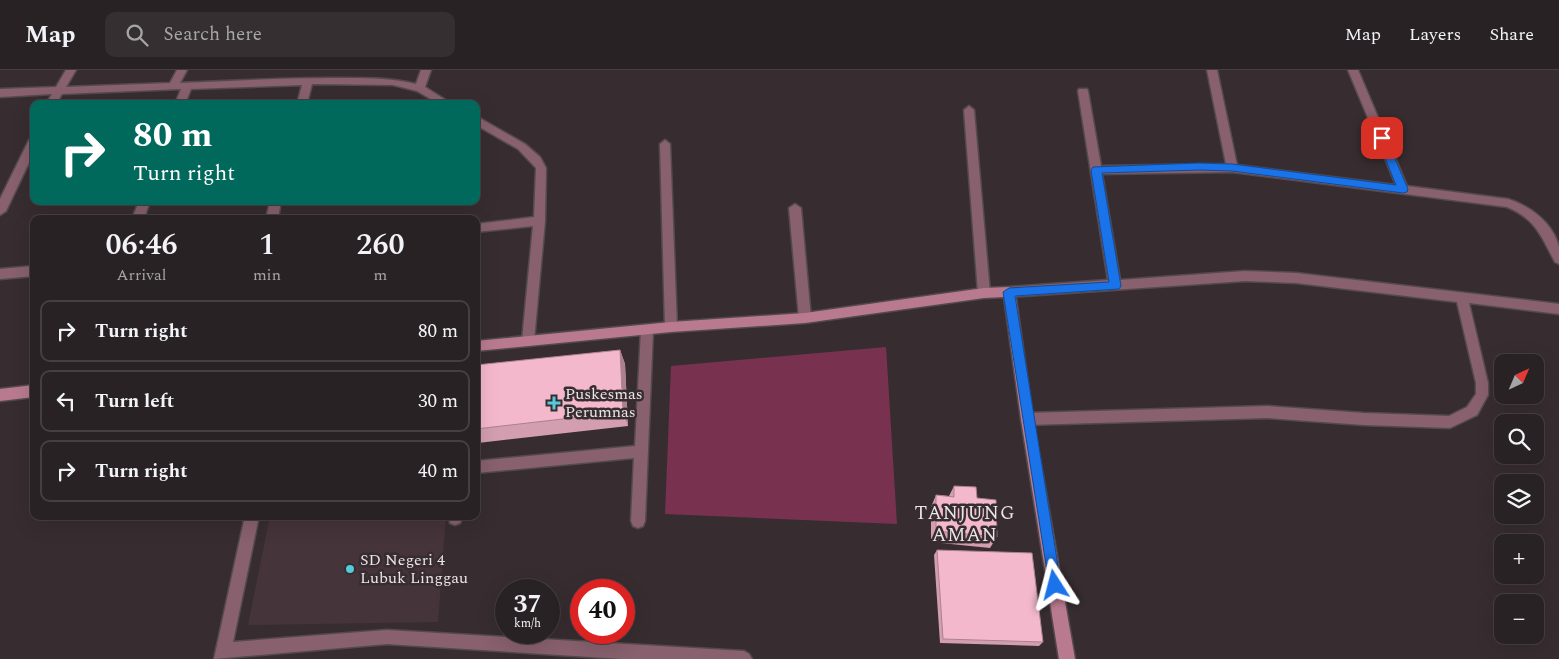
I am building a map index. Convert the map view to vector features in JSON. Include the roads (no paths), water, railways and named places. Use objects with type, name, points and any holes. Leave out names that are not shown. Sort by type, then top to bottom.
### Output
[{"type":"street","points":[[54,100],[71,70]]},
{"type":"street","points":[[173,87],[182,70]]},
{"type":"street","points":[[420,88],[426,70]]},
{"type":"street","points":[[1212,70],[1232,168]]},
{"type":"street","points":[[1353,70],[1403,189]]},
{"type":"street","points":[[0,93],[308,81],[382,81],[420,88],[440,100]]},
{"type":"street","points":[[303,100],[308,81]]},
{"type":"street","points":[[182,100],[187,87]]},
{"type":"street","points":[[1083,91],[1115,286]]},
{"type":"street","points":[[969,110],[984,293]]},
{"type":"street","points":[[480,122],[525,149],[538,161],[542,173],[528,341]]},
{"type":"street","points":[[665,144],[671,327]]},
{"type":"street","points":[[0,211],[30,148]]},
{"type":"street","points":[[1096,170],[1232,168],[1508,203],[1527,210],[1543,226],[1559,259]]},
{"type":"street","points":[[795,208],[805,318]]},
{"type":"street","points":[[480,228],[539,221]]},
{"type":"street","points":[[0,274],[30,271]]},
{"type":"street","points":[[480,346],[671,327],[805,318],[984,293],[1115,286],[1245,276],[1296,278],[1559,309]]},
{"type":"street","points":[[1009,292],[1027,420],[1067,659]]},
{"type":"street","points":[[1027,420],[1268,412],[1364,419],[1450,422],[1472,412],[1482,395],[1482,383],[1462,297]]},
{"type":"street","points":[[638,520],[647,330]]},
{"type":"street","points":[[0,395],[30,391]]},
{"type":"street","points":[[480,467],[641,451]]},
{"type":"street","points":[[251,520],[223,655],[387,637],[744,659]]},
{"type":"place","name":"Puskesmas Perumnas","points":[[554,403]]},
{"type":"place","name":"SD Negeri 4 Lubuk Linggau","points":[[350,569]]},
{"type":"district","name":"TANJUNG AMAN","points":[[965,524]]}]
